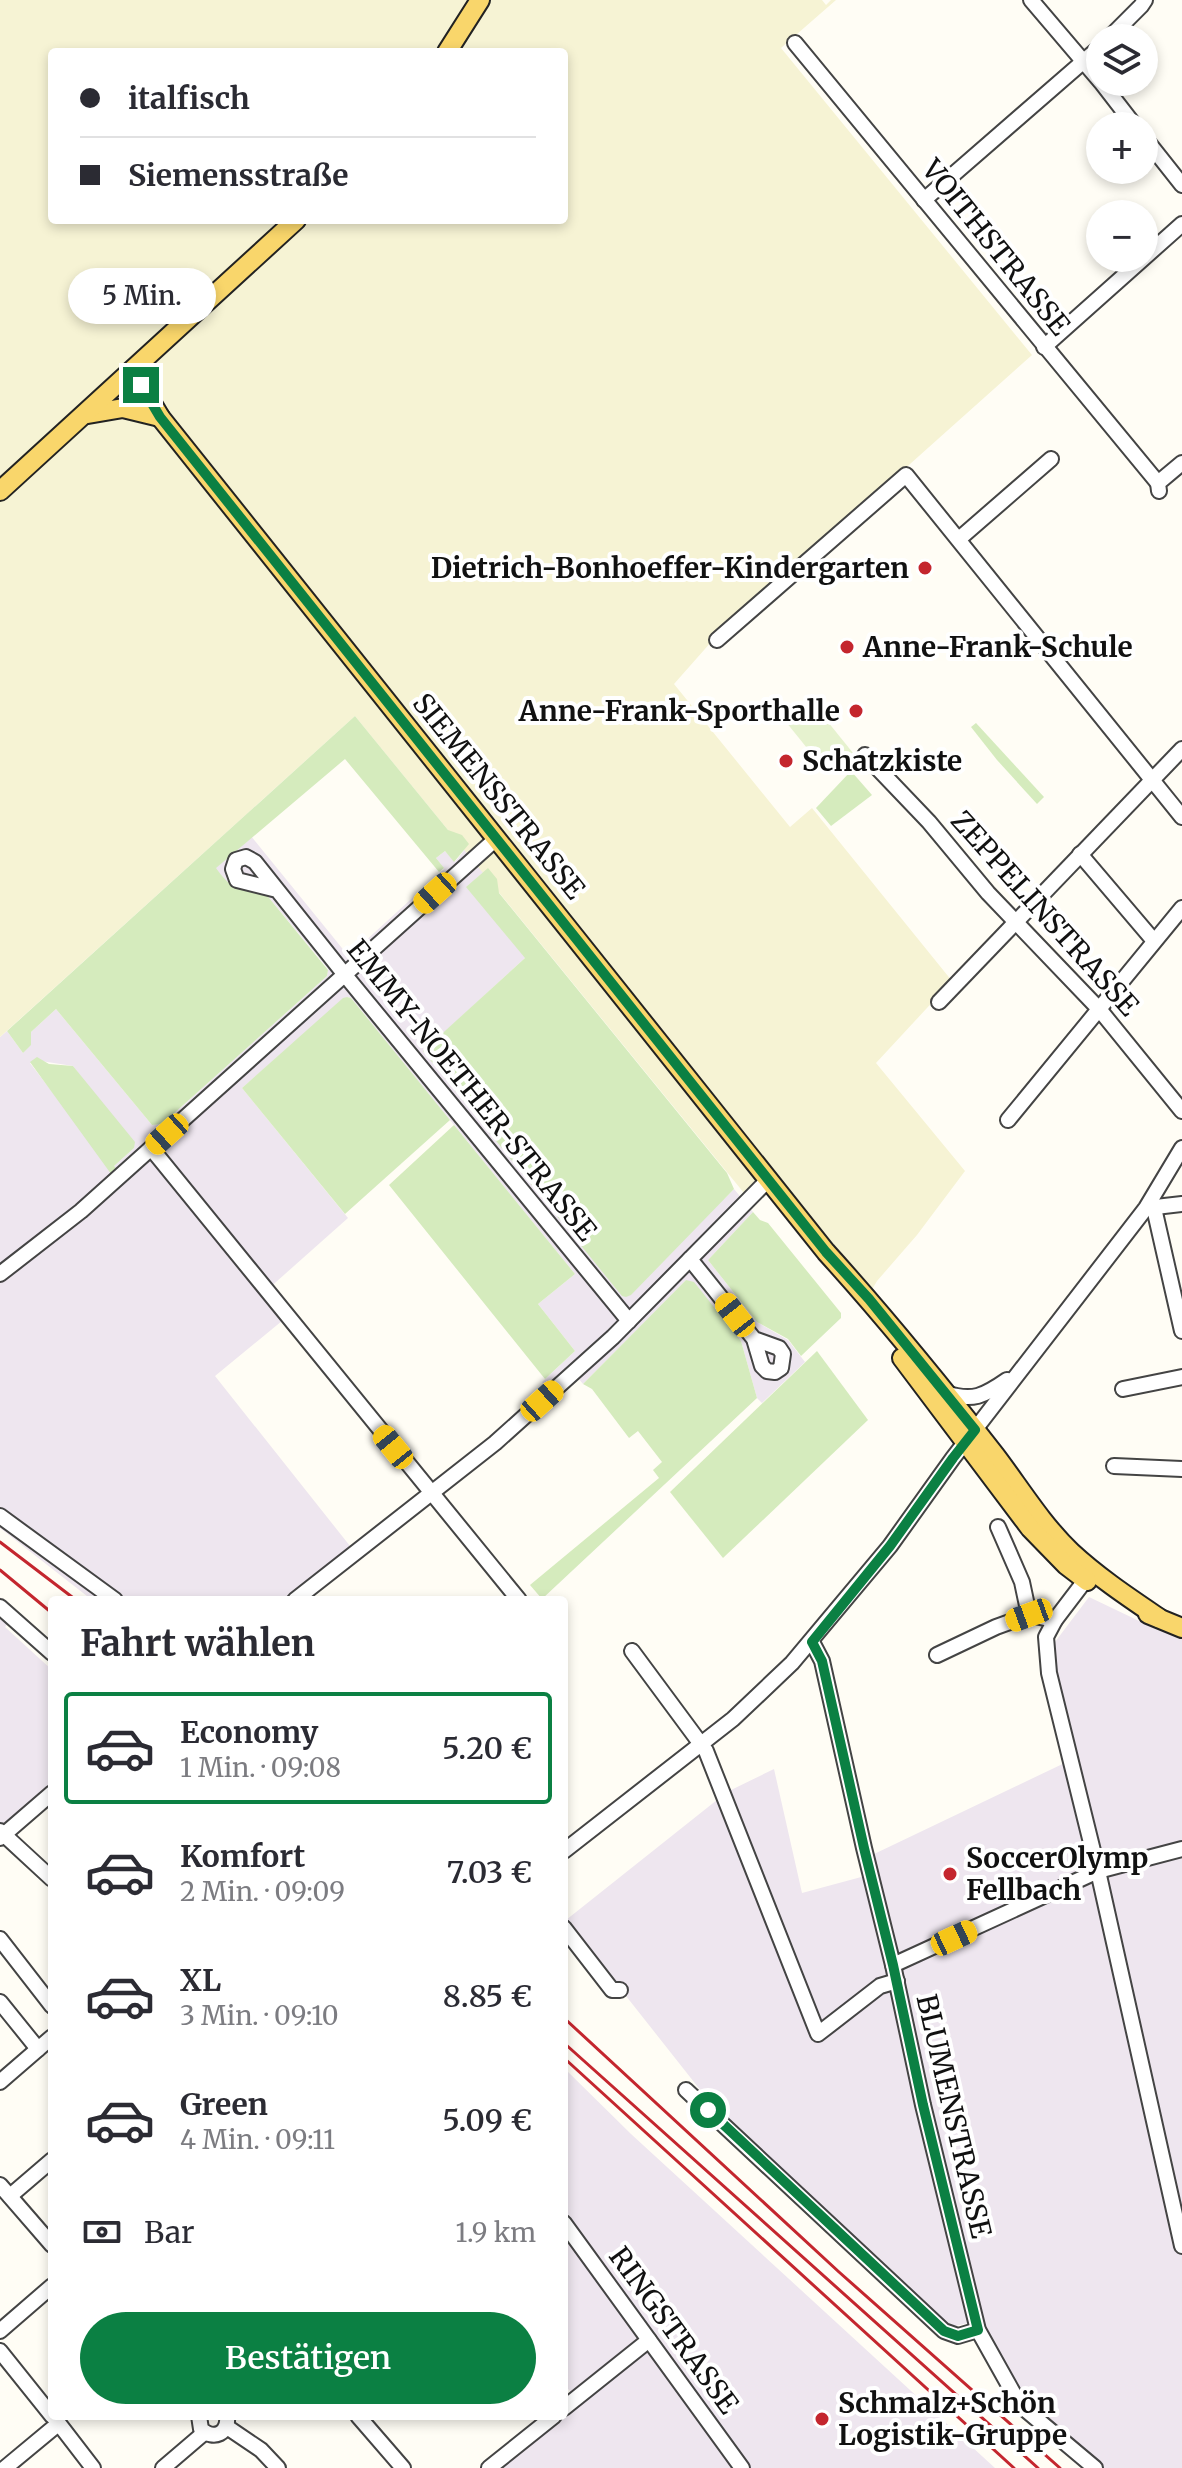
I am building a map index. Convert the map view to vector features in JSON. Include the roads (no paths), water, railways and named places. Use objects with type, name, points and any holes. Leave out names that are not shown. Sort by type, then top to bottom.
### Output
[{"type":"main road","points":[[450,48],[480,0]]},
{"type":"main road","points":[[0,491],[292,224]]},
{"type":"main road","name":"SIEMENSSTRASSE","points":[[127,376],[133,396],[153,415],[497,838],[970,1436]]},
{"type":"main road","points":[[86,414],[123,408],[153,415]]},
{"type":"main road","name":"SIEMENSSTRASSE","points":[[826,1252],[869,1299],[945,1393],[970,1436]]},
{"type":"main road","points":[[970,1436],[1089,1575],[1159,1618],[1182,1628]]},
{"type":"street","points":[[924,200],[1085,62],[1031,0]]},
{"type":"street","points":[[1123,24],[1145,0]]},
{"type":"street","name":"VOITHSTRASSE","points":[[795,43],[1158,488],[1182,463]]},
{"type":"street","points":[[1111,96],[1124,112]]},
{"type":"street","points":[[1158,155],[1182,185]]},
{"type":"street","points":[[1044,347],[1182,224]]},
{"type":"street","points":[[959,539],[1051,459]]},
{"type":"street","points":[[717,640],[906,475],[1182,817]]},
{"type":"street","points":[[939,1002],[1182,749]]},
{"type":"street","name":"ZEPPELINSTRASSE","points":[[865,755],[929,822],[988,893],[1099,1009],[1182,1111]]},
{"type":"street","points":[[0,1274],[81,1211],[497,838]]},
{"type":"street","points":[[1080,854],[1154,941]]},
{"type":"street","name":"EMMY-NOETHER-STRASSE","points":[[277,890],[629,1321]]},
{"type":"street","points":[[1008,1120],[1182,908]]},
{"type":"street","points":[[151,1148],[516,1596]]},
{"type":"street","points":[[568,1848],[702,1745],[759,1696],[812,1642],[899,1535],[970,1436],[1150,1208],[1182,1148]]},
{"type":"street","points":[[300,1596],[495,1443],[629,1321],[769,1179]]},
{"type":"street","points":[[1150,1208],[1182,1204]]},
{"type":"street","points":[[1150,1208],[1182,1331]]},
{"type":"street","points":[[690,1259],[754,1339]]},
{"type":"street","points":[[945,1393],[966,1398],[981,1396],[1018,1374]]},
{"type":"street","points":[[1123,1389],[1182,1377]]},
{"type":"street","points":[[1114,1466],[1182,1469]]},
{"type":"street","points":[[0,1516],[110,1596]]},
{"type":"street","points":[[998,1527],[1022,1582],[1029,1615]]},
{"type":"street","points":[[1089,1575],[1046,1637],[1049,1673],[1098,1871],[1182,2246]]},
{"type":"street","points":[[0,1607],[48,1649]]},
{"type":"street","points":[[937,1655],[1029,1615],[1055,1620]]},
{"type":"street","name":"BLUMENSTRASSE","points":[[812,1642],[822,1661],[978,2330],[1020,2405],[1095,2468]]},
{"type":"street","points":[[632,1651],[702,1745],[818,2034],[880,1986],[897,1981]]},
{"type":"street","points":[[48,1796],[1,1834],[48,1875]]},
{"type":"street","points":[[893,1965],[1098,1871],[1182,1849]]},
{"type":"street","points":[[568,1933],[612,1990],[620,1990]]},
{"type":"street","points":[[0,1939],[48,2001]]},
{"type":"street","points":[[0,2002],[38,2049]]},
{"type":"street","points":[[0,2082],[48,2040]]},
{"type":"street","points":[[686,2090],[944,2331],[958,2336],[978,2330]]},
{"type":"street","points":[[48,2163],[5,2190],[48,2240]]},
{"type":"street","name":"RINGSTRASSE","points":[[568,2229],[742,2468]]},
{"type":"street","points":[[0,2331],[48,2289]]},
{"type":"street","points":[[568,2405],[649,2340]]},
{"type":"street","points":[[0,2351],[48,2411]]},
{"type":"street","points":[[2,2468],[52,2420]]},
{"type":"street","points":[[56,2420],[93,2468]]},
{"type":"street","points":[[199,2420],[204,2433],[211,2436],[218,2435],[227,2421],[278,2468]]},
{"type":"street","points":[[361,2420],[403,2468]]},
{"type":"street","points":[[489,2468],[549,2420]]},
{"type":"street","points":[[163,2468],[204,2433]]},
{"type":"railway","points":[[0,1542],[71,1596]]},
{"type":"railway","points":[[0,1570],[48,1610]]},
{"type":"railway","points":[[568,2022],[839,2272],[1060,2468]]},
{"type":"railway","points":[[568,2047],[1038,2468]]},
{"type":"railway","points":[[568,2062],[1014,2468]]},
{"type":"place","name":"Dietrich-Bonhoeffer-Kindergarten","points":[[925,568]]},
{"type":"place","name":"Anne-Frank-Schule","points":[[847,647]]},
{"type":"place","name":"Anne-Frank-Sporthalle","points":[[856,711]]},
{"type":"place","name":"Schatzkiste","points":[[786,761]]},
{"type":"place","name":"SoccerOlymp Fellbach","points":[[950,1874]]},
{"type":"place","name":"Schmalz+Schön Logistik-Gruppe","points":[[822,2419]]}]
